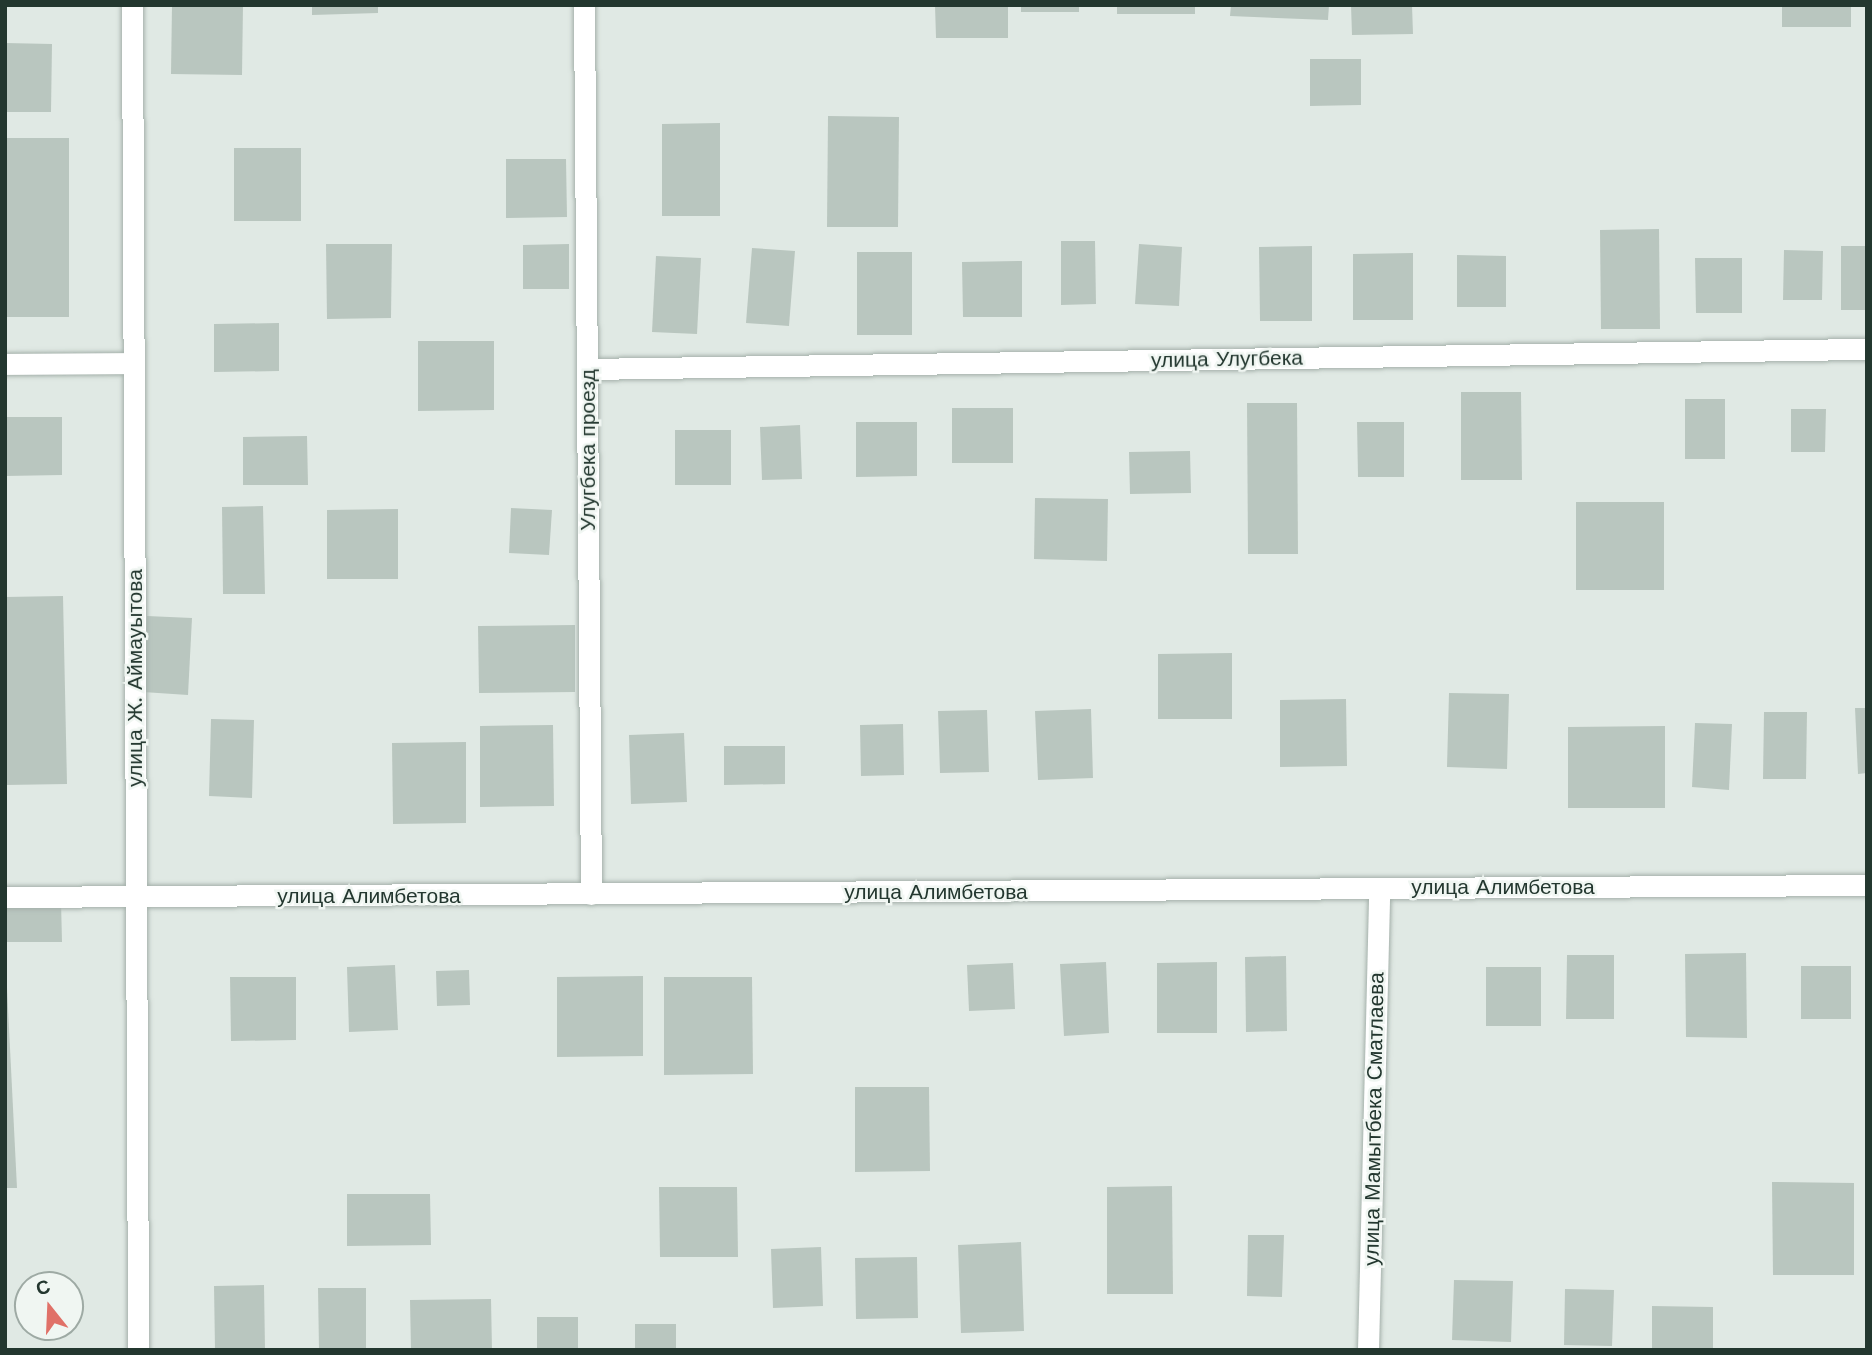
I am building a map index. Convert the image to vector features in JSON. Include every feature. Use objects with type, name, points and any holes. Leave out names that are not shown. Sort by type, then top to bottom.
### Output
[{"type":"street","name":"улица Ж. Аймауытова","points":[[132,5],[138,1350]]},
{"type":"street","name":"Улугбека проезд","points":[[584,5],[591,894]]},
{"type":"street","name":"улица Улугбека","points":[[587,369],[1867,349]]},
{"type":"street","points":[[5,365],[133,363]]},
{"type":"street","name":"улица Алимбетова","points":[[5,897],[1867,885]]},
{"type":"street","name":"улица Мамытбека Сматлаева","points":[[1368,1350],[1379,888]]},
{"type":"building","points":[[172,5],[243,5],[242,75],[171,74]]},
{"type":"building","points":[[312,5],[378,5],[378,13],[312,15]]},
{"type":"building","points":[[935,5],[1008,5],[1008,38],[936,38]]},
{"type":"building","points":[[1021,5],[1079,5],[1079,12],[1021,12]]},
{"type":"building","points":[[1117,5],[1195,5],[1195,14],[1117,14]]},
{"type":"building","points":[[1231,5],[1329,5],[1328,20],[1230,16]]},
{"type":"building","points":[[1351,5],[1412,5],[1413,34],[1352,35]]},
{"type":"building","points":[[1782,5],[1851,5],[1851,27],[1782,27]]},
{"type":"building","points":[[5,43],[52,44],[51,112],[5,112]]},
{"type":"building","points":[[1310,59],[1361,59],[1361,105],[1310,106]]},
{"type":"building","points":[[828,116],[899,117],[898,227],[827,227]]},
{"type":"building","points":[[720,123],[720,216],[662,216],[662,124]]},
{"type":"building","points":[[5,138],[69,138],[69,317],[5,317]]},
{"type":"building","points":[[234,148],[301,148],[301,221],[234,221]]},
{"type":"building","points":[[506,159],[566,159],[567,217],[506,218]]},
{"type":"building","points":[[1659,229],[1660,329],[1601,329],[1600,230]]},
{"type":"building","points":[[1061,241],[1095,241],[1096,304],[1061,305]]},
{"type":"building","points":[[326,244],[392,244],[391,318],[327,319]]},
{"type":"building","points":[[569,244],[569,289],[523,289],[523,245]]},
{"type":"building","points":[[1139,244],[1182,247],[1179,306],[1135,304]]},
{"type":"building","points":[[1312,246],[1312,321],[1260,321],[1259,247]]},
{"type":"building","points":[[1841,246],[1867,246],[1867,310],[1841,310]]},
{"type":"building","points":[[752,248],[795,251],[789,326],[746,323]]},
{"type":"building","points":[[1784,250],[1823,251],[1822,300],[1783,300]]},
{"type":"building","points":[[857,252],[912,252],[912,335],[857,335]]},
{"type":"building","points":[[1413,253],[1413,320],[1353,320],[1353,254]]},
{"type":"building","points":[[1457,255],[1506,256],[1506,307],[1457,307]]},
{"type":"building","points":[[656,256],[701,258],[697,334],[652,332]]},
{"type":"building","points":[[1695,258],[1742,258],[1742,313],[1696,313]]},
{"type":"building","points":[[1022,261],[1022,317],[963,317],[962,262]]},
{"type":"building","points":[[279,323],[279,371],[214,372],[214,324]]},
{"type":"building","points":[[418,341],[494,341],[494,410],[418,411]]},
{"type":"building","points":[[1461,392],[1521,392],[1522,480],[1461,480]]},
{"type":"building","points":[[1685,399],[1725,399],[1725,459],[1685,459]]},
{"type":"building","points":[[1247,403],[1297,403],[1298,554],[1248,554]]},
{"type":"building","points":[[952,408],[1013,408],[1013,463],[952,463]]},
{"type":"building","points":[[1791,409],[1826,409],[1825,452],[1791,452]]},
{"type":"building","points":[[5,417],[62,417],[62,475],[5,476]]},
{"type":"building","points":[[856,422],[917,422],[917,476],[856,477]]},
{"type":"building","points":[[1357,422],[1404,422],[1404,477],[1358,477]]},
{"type":"building","points":[[800,425],[802,479],[762,480],[760,427]]},
{"type":"building","points":[[675,430],[731,430],[731,485],[675,485]]},
{"type":"building","points":[[307,436],[308,485],[243,485],[243,437]]},
{"type":"building","points":[[1190,451],[1191,493],[1130,494],[1129,452]]},
{"type":"building","points":[[1035,498],[1108,499],[1107,561],[1034,559]]},
{"type":"building","points":[[1576,502],[1664,502],[1664,590],[1576,590]]},
{"type":"building","points":[[263,506],[265,594],[223,594],[222,507]]},
{"type":"building","points":[[511,508],[552,510],[549,555],[509,553]]},
{"type":"building","points":[[398,509],[398,579],[327,579],[327,510]]},
{"type":"building","points":[[63,596],[67,784],[5,785],[5,597]]},
{"type":"building","points":[[147,616],[192,618],[188,695],[143,692]]},
{"type":"building","points":[[575,625],[575,692],[479,693],[478,626]]},
{"type":"building","points":[[1232,653],[1232,719],[1158,719],[1158,654]]},
{"type":"building","points":[[1449,693],[1509,694],[1507,769],[1447,767]]},
{"type":"building","points":[[1346,699],[1347,766],[1280,767],[1280,700]]},
{"type":"building","points":[[1855,708],[1867,708],[1867,773],[1858,774]]},
{"type":"building","points":[[1091,709],[1093,778],[1038,780],[1035,711]]},
{"type":"building","points":[[987,710],[989,772],[940,773],[938,711]]},
{"type":"building","points":[[1764,712],[1807,712],[1806,779],[1763,779]]},
{"type":"building","points":[[211,719],[254,720],[252,798],[209,796]]},
{"type":"building","points":[[1695,723],[1732,724],[1729,790],[1692,787]]},
{"type":"building","points":[[903,724],[904,775],[861,776],[860,725]]},
{"type":"building","points":[[553,725],[554,806],[480,807],[480,726]]},
{"type":"building","points":[[1665,726],[1665,808],[1568,808],[1568,727]]},
{"type":"building","points":[[684,733],[687,802],[631,804],[629,735]]},
{"type":"building","points":[[466,742],[466,823],[393,824],[392,743]]},
{"type":"building","points":[[724,746],[785,746],[785,784],[724,785]]},
{"type":"building","points":[[5,901],[61,901],[62,942],[5,942]]},
{"type":"building","points":[[5,948],[17,1188],[5,1188]]},
{"type":"building","points":[[1746,953],[1747,1038],[1686,1037],[1685,954]]},
{"type":"building","points":[[1567,955],[1614,955],[1614,1019],[1566,1019]]},
{"type":"building","points":[[1286,956],[1287,1031],[1246,1032],[1245,957]]},
{"type":"building","points":[[1106,962],[1109,1033],[1064,1036],[1060,964]]},
{"type":"building","points":[[1217,962],[1217,1033],[1157,1033],[1157,963]]},
{"type":"building","points":[[1013,963],[1015,1009],[969,1011],[967,965]]},
{"type":"building","points":[[395,965],[398,1030],[349,1032],[347,967]]},
{"type":"building","points":[[1801,966],[1851,966],[1851,1019],[1801,1019]]},
{"type":"building","points":[[1486,967],[1541,967],[1541,1026],[1486,1026]]},
{"type":"building","points":[[469,970],[470,1005],[437,1006],[436,971]]},
{"type":"building","points":[[643,976],[643,1056],[557,1057],[557,977]]},
{"type":"building","points":[[230,977],[296,977],[296,1040],[231,1041]]},
{"type":"building","points":[[664,977],[752,977],[753,1074],[664,1075]]},
{"type":"building","points":[[855,1087],[929,1087],[930,1171],[855,1172]]},
{"type":"building","points":[[1772,1182],[1854,1183],[1854,1275],[1773,1275]]},
{"type":"building","points":[[1172,1186],[1173,1294],[1107,1294],[1107,1187]]},
{"type":"building","points":[[659,1187],[737,1187],[738,1257],[660,1257]]},
{"type":"building","points":[[347,1194],[430,1194],[431,1245],[347,1246]]},
{"type":"building","points":[[1248,1235],[1284,1235],[1282,1297],[1247,1296]]},
{"type":"building","points":[[1021,1242],[1024,1331],[961,1333],[958,1245]]},
{"type":"building","points":[[821,1247],[823,1306],[773,1308],[771,1249]]},
{"type":"building","points":[[917,1257],[918,1318],[856,1319],[855,1258]]},
{"type":"building","points":[[1454,1280],[1513,1281],[1511,1342],[1452,1340]]},
{"type":"building","points":[[264,1285],[265,1350],[215,1350],[214,1286]]},
{"type":"building","points":[[318,1288],[366,1288],[366,1350],[319,1350]]},
{"type":"building","points":[[1565,1289],[1614,1290],[1612,1346],[1564,1345]]},
{"type":"building","points":[[491,1299],[492,1350],[411,1350],[410,1300]]},
{"type":"building","points":[[1652,1306],[1713,1307],[1713,1350],[1652,1350]]},
{"type":"building","points":[[537,1317],[578,1317],[578,1350],[537,1350]]},
{"type":"building","points":[[635,1324],[676,1324],[676,1350],[635,1350]]}]
